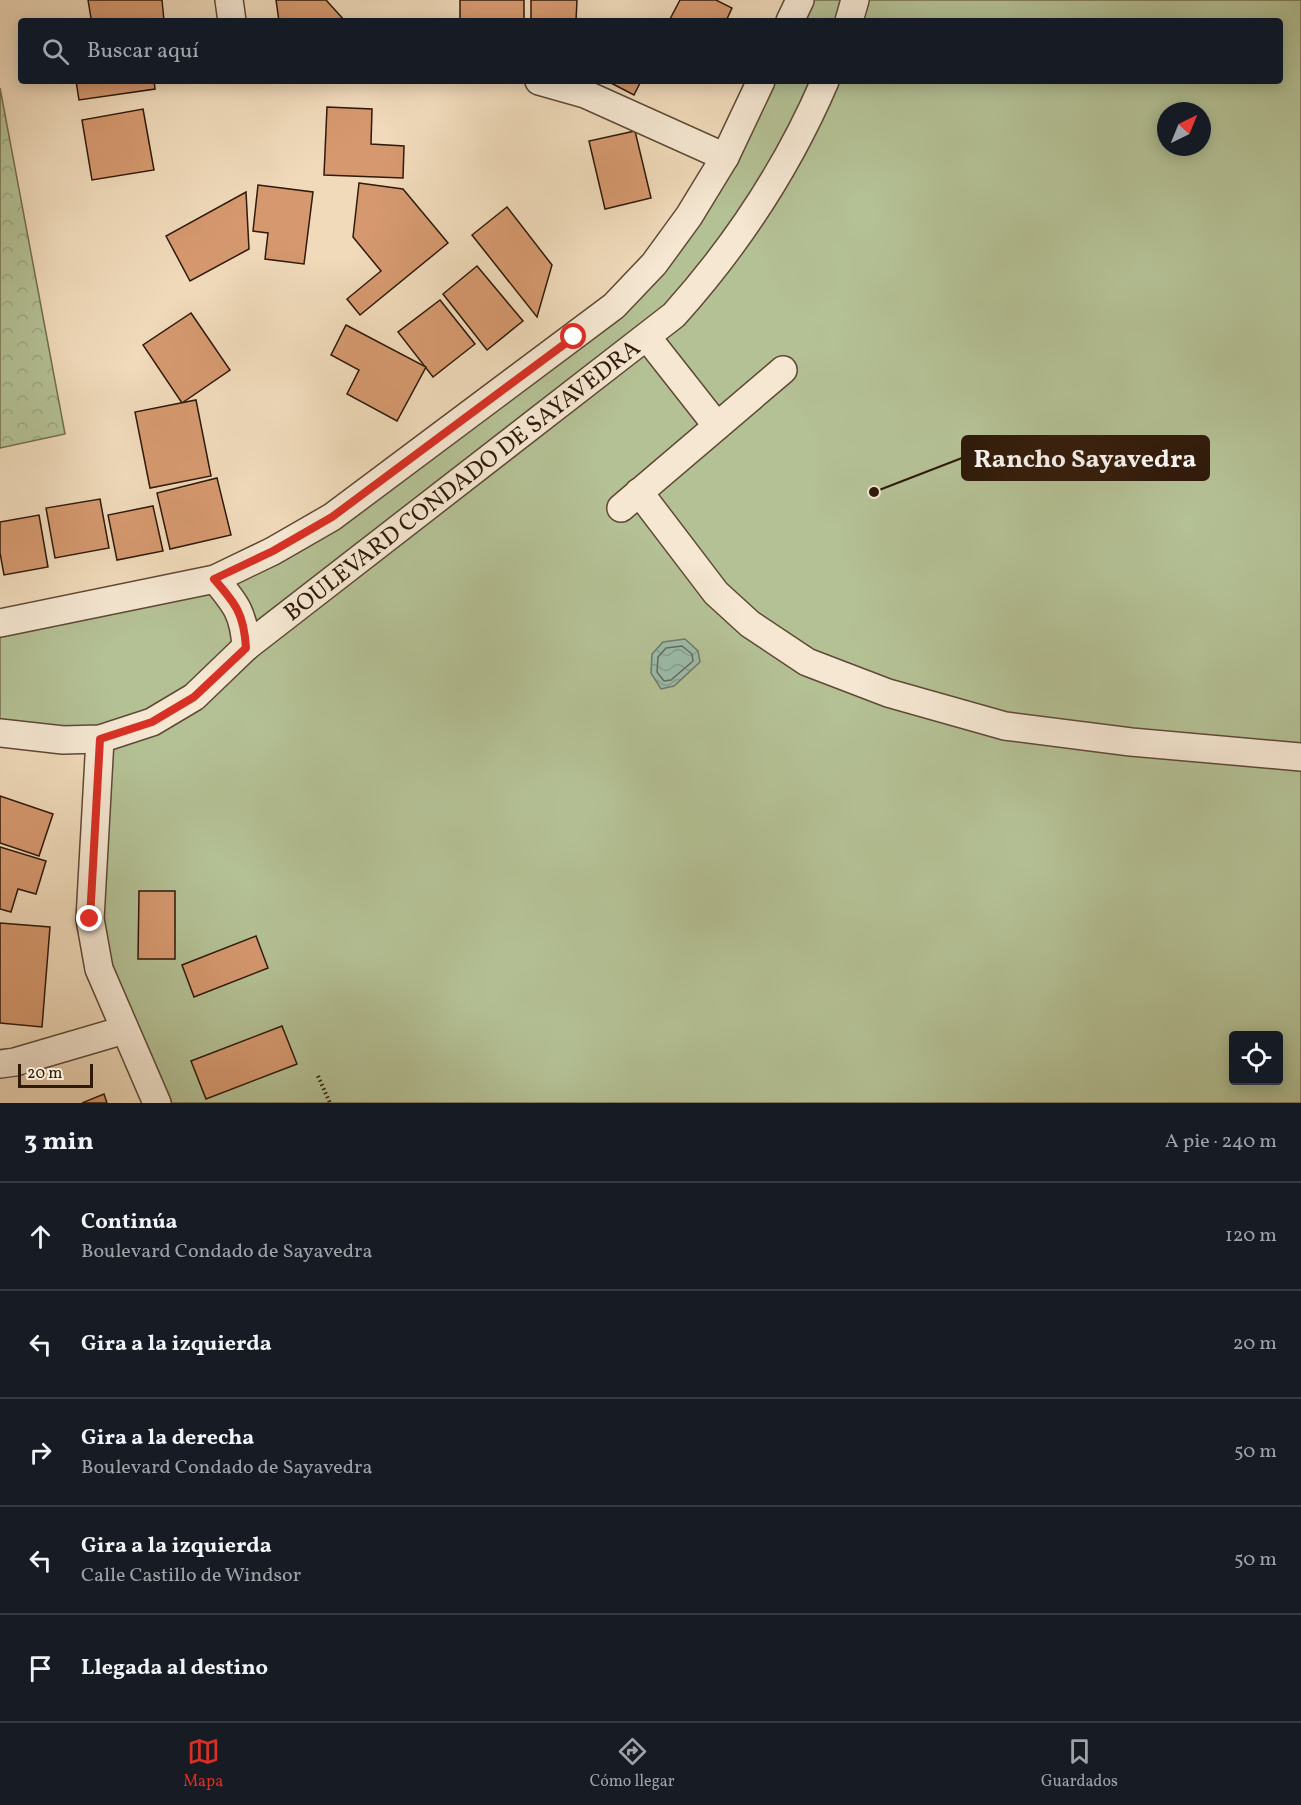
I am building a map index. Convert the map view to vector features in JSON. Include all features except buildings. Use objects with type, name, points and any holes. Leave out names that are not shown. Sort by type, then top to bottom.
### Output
[{"type":"street","points":[[229,0],[232,18]]},
{"type":"street","points":[[791,18],[800,0]]},
{"type":"street","points":[[850,18],[855,0]]},
{"type":"street","points":[[550,84],[585,94],[725,157]]},
{"type":"street","name":"BOULEVARD CONDADO DE SAYAVEDRA","points":[[0,623],[214,579],[273,551],[332,517],[614,306],[654,264],[689,216],[725,157],[760,84]]},
{"type":"street","name":"BOULEVARD CONDADO DE SAYAVEDRA","points":[[0,733],[63,740],[100,739],[152,722],[194,697],[246,648],[674,315],[744,228],[793,147],[824,84]]},
{"type":"street","points":[[646,337],[717,426]]},
{"type":"street","points":[[783,370],[630,500],[716,593],[750,624],[807,662],[888,693],[1005,726],[1131,742],[1301,757]]},
{"type":"street","points":[[214,579],[234,602],[244,625],[246,648]]},
{"type":"street","points":[[100,739],[90,919],[99,969],[157,1103]]},
{"type":"street","points":[[0,1064],[15,1062],[124,1030]]},
{"type":"path","points":[[318,1076],[330,1103]]},
{"type":"green space","points":[[800,0],[1301,0],[1301,1103],[157,1103],[99,969],[100,740],[0,733],[0,623],[273,551],[654,264],[759,84],[1283,84],[1283,18],[791,18]]},
{"type":"green space","points":[[0,88],[65,434],[0,448]]},
{"type":"water","points":[[685,639],[698,651],[700,662],[674,686],[661,689],[651,673],[652,654],[663,642]]},
{"type":"place","name":"Rancho Sayavedra","points":[[874,492]]},
{"type":"route","points":[[90,919],[100,739],[152,722],[194,697],[246,648],[244,625],[234,602],[214,579],[273,551],[332,517],[574,337]]}]
